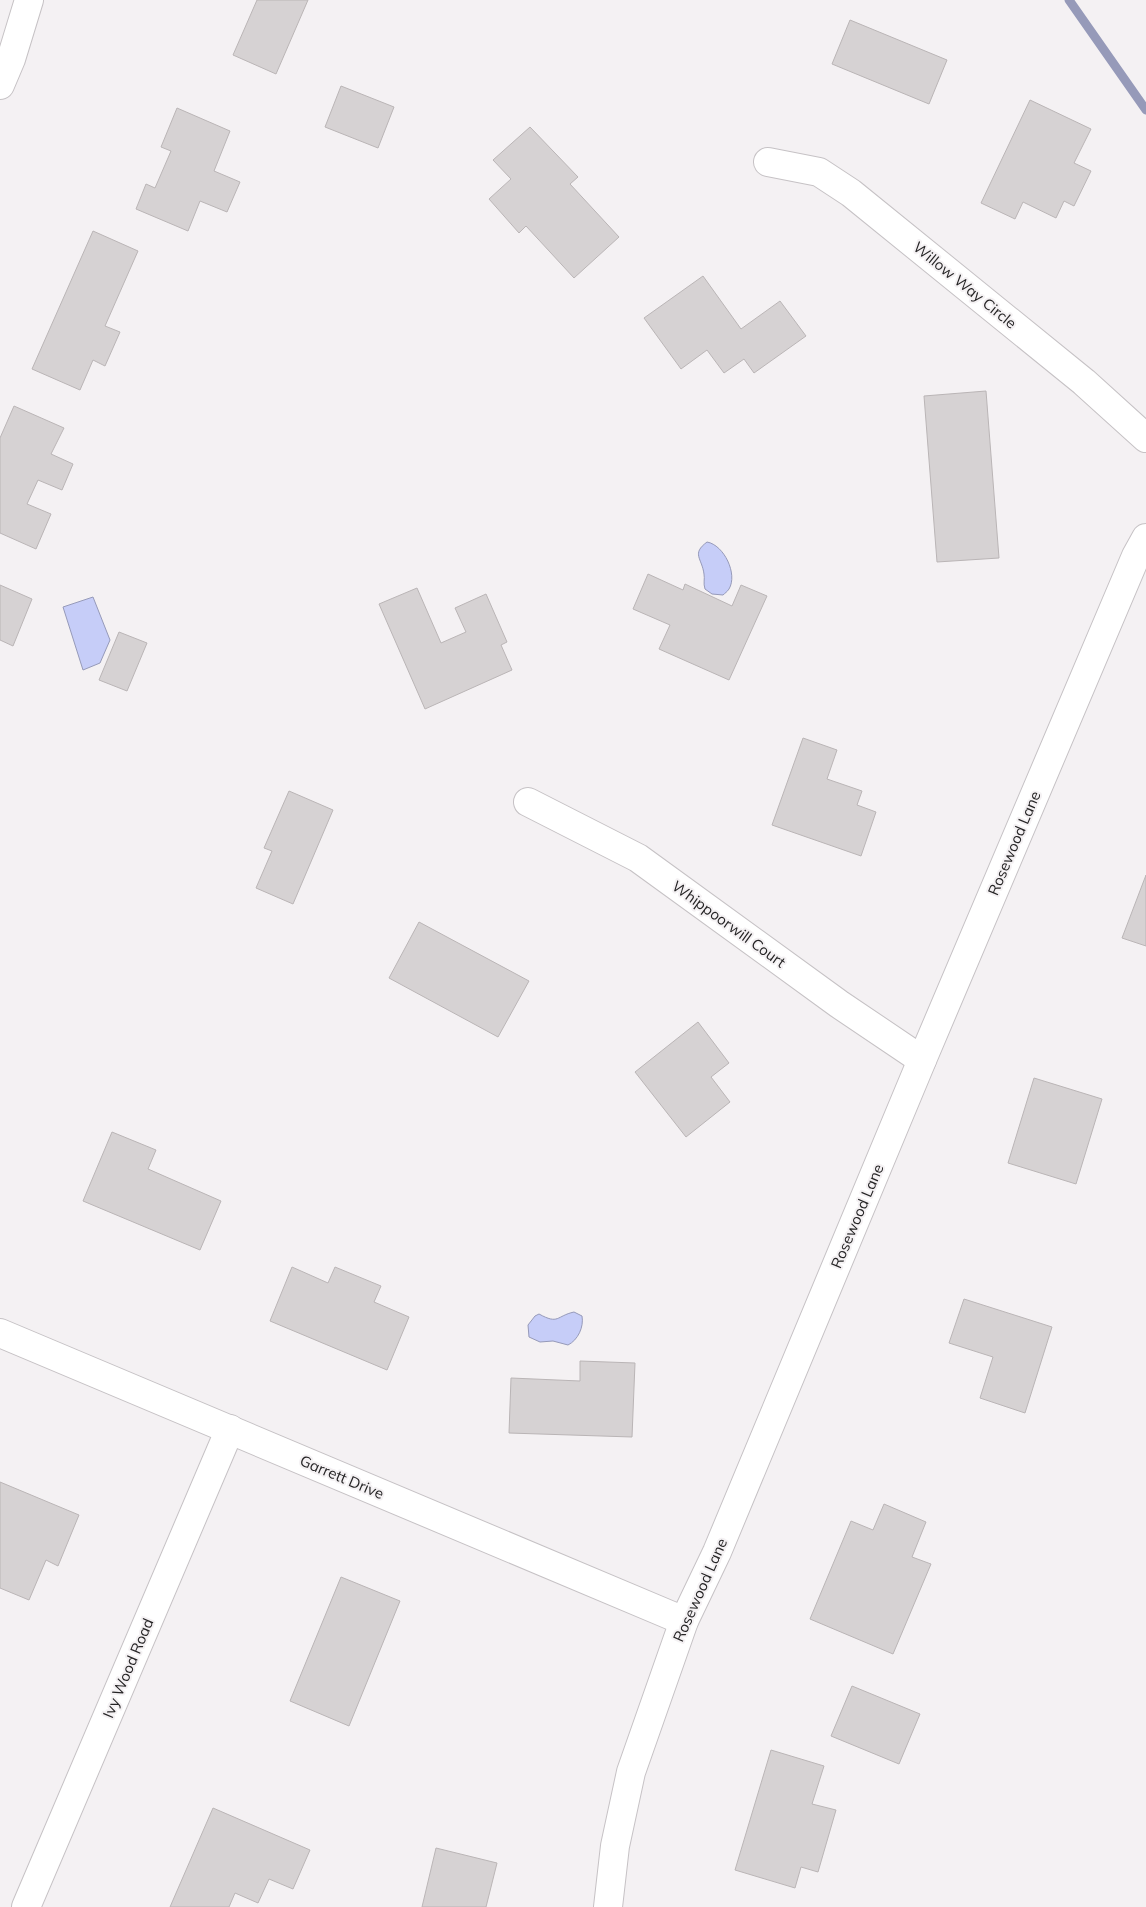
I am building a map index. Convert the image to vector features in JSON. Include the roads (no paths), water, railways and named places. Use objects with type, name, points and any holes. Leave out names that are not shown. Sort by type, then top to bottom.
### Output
[{"type":"street","points":[[0,85],[11,59],[29,0]]},
{"type":"street","name":"Willow Way Circle","points":[[768,162],[819,172],[851,193],[1084,382],[1146,438]]},
{"type":"street","name":"Rosewood Lane","points":[[608,1907],[616,1846],[631,1772],[684,1621],[717,1552],[922,1060],[1136,556],[1146,538]]},
{"type":"street","name":"Whippoorwill Court","points":[[528,802],[638,858],[839,1004],[922,1060]]},
{"type":"street","name":"Garrett Drive","points":[[0,1333],[684,1621]]},
{"type":"street","name":"Ivy Wood Road","points":[[26,1907],[230,1429]]},
{"type":"water","points":[[707,542],[719,548],[728,561],[732,576],[731,583],[729,589],[723,595],[712,594],[705,589],[704,574],[698,553]]},
{"type":"water","points":[[93,597],[110,640],[100,663],[83,670],[63,607]]},
{"type":"water","points":[[574,1312],[582,1316],[582,1324],[577,1337],[572,1343],[568,1345],[553,1341],[540,1342],[529,1337],[528,1325],[535,1316],[539,1314],[550,1319],[557,1319]]},
{"type":"waterway","points":[[1069,0],[1146,110]]}]
